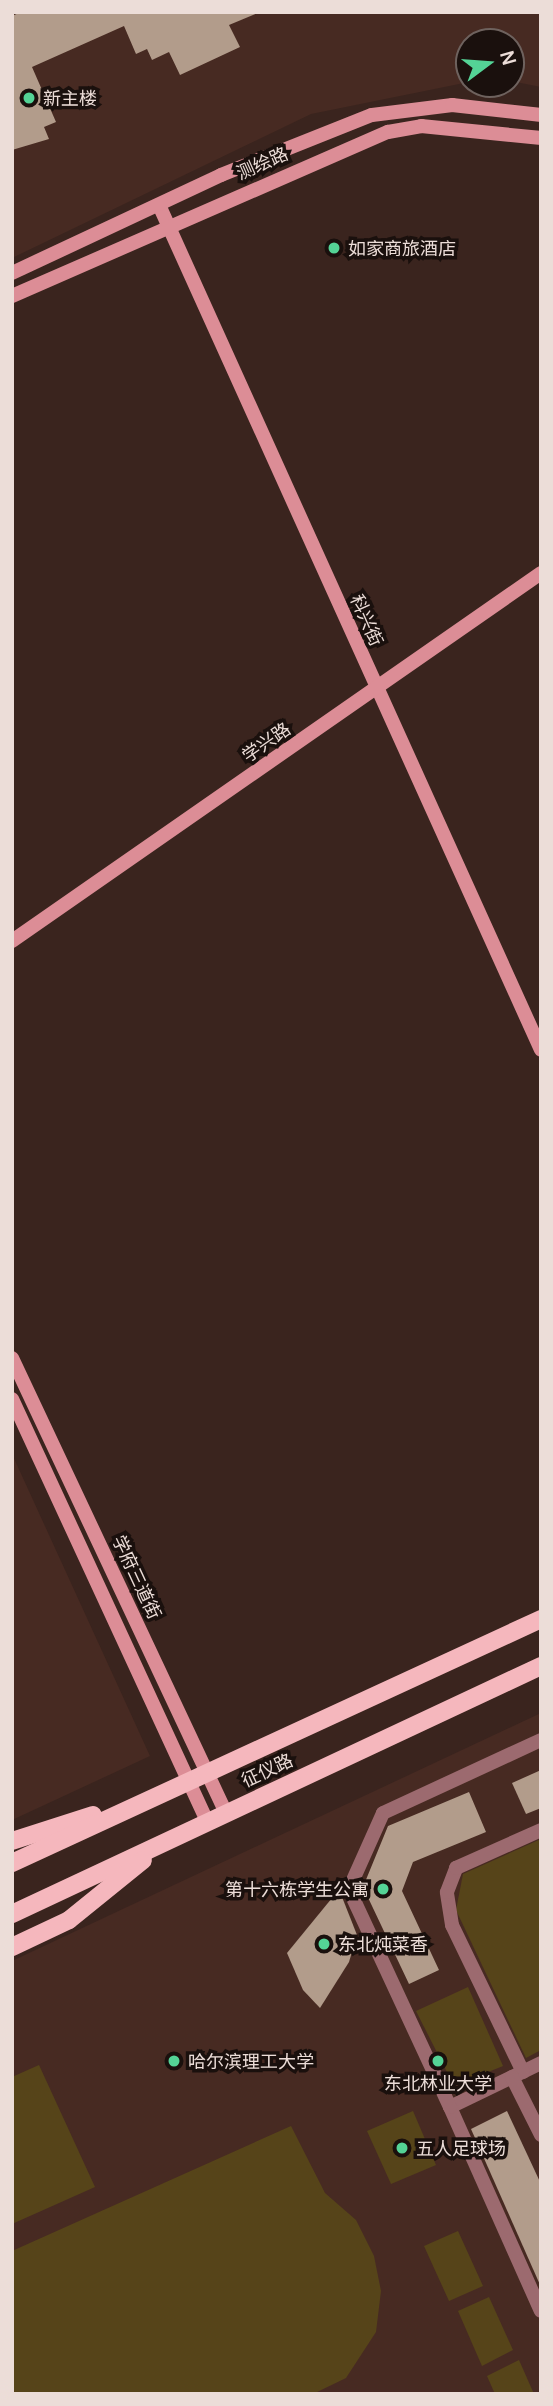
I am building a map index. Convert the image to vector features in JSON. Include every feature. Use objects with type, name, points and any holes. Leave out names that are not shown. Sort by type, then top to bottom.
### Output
[{"type":"main road","name":"测绘路","points":[[12,272],[159,205],[381,113],[452,104],[541,115]]},
{"type":"main road","name":"测绘路","points":[[12,296],[388,132],[421,126],[541,138]]},
{"type":"main road","name":"科兴街","points":[[159,205],[541,1050]]},
{"type":"main road","name":"学兴路","points":[[12,941],[541,573]]},
{"type":"main road","name":"学府三道街","points":[[12,1357],[226,1812]]},
{"type":"main road","points":[[12,1399],[207,1821]]},
{"type":"main road","points":[[12,1863],[541,1619]]},
{"type":"main road","name":"征仪路","points":[[12,1914],[541,1666]]},
{"type":"main road","points":[[12,1842],[146,1800]]},
{"type":"main road","points":[[12,1947],[68,1920],[166,1842]]},
{"type":"street","points":[[541,1740],[383,1813],[349,1889],[541,2311]]},
{"type":"street","points":[[541,1829],[456,1868],[447,1892],[452,1925],[518,2074],[541,2135]]},
{"type":"street","points":[[450,2107],[541,2063]]},
{"type":"shaded area","points":[[12,12],[541,12],[541,87],[525,84],[525,28],[455,28],[455,85],[311,114],[12,258]]},
{"type":"shaded area","points":[[12,1454],[150,1756],[12,1820]]},
{"type":"shaded area","name":"哈尔滨理工大学","points":[[541,1713],[541,2394],[12,2394],[12,1961]]},
{"type":"shaded area","points":[[541,1839],[541,2050],[526,2058],[456,1910],[463,1874]]},
{"type":"shaded area","points":[[468,1987],[503,2066],[454,2086],[416,2011]]},
{"type":"shaded area","points":[[39,2065],[95,2187],[12,2224],[12,2077]]},
{"type":"shaded area","name":"五人足球场","points":[[413,2111],[436,2165],[391,2184],[367,2131]]},
{"type":"shaded area","points":[[291,2126],[325,2193],[356,2220],[374,2256],[381,2291],[376,2332],[346,2378],[313,2394],[12,2394],[12,2251]]},
{"type":"shaded area","points":[[458,2231],[483,2286],[449,2301],[424,2246]]},
{"type":"shaded area","points":[[489,2297],[513,2350],[482,2366],[458,2311]]},
{"type":"shaded area","points":[[519,2360],[534,2394],[495,2394],[487,2376]]},
{"type":"building","name":"新主楼","points":[[21,12],[260,12],[229,25],[240,47],[180,75],[169,52],[152,60],[147,49],[136,54],[124,26],[32,67],[56,122],[44,127],[49,139],[12,150],[12,16]]},
{"type":"building","points":[[541,1770],[541,1808],[526,1814],[512,1783]]},
{"type":"building","name":"第十六栋学生公寓","points":[[469,1792],[486,1832],[413,1862],[402,1891],[439,1970],[409,1984],[363,1887],[388,1826]]},
{"type":"building","name":"东北炖菜香","points":[[342,1897],[357,1935],[349,1962],[320,2008],[303,1990],[287,1953],[332,1898]]},
{"type":"building","points":[[507,2111],[541,2184],[541,2287],[471,2129]]},
{"type":"place","name":"新主楼","points":[[29,98]]},
{"type":"place","name":"如家商旅酒店","points":[[334,248]]},
{"type":"place","name":"第十六栋学生公寓","points":[[383,1889]]},
{"type":"place","name":"东北炖菜香","points":[[324,1944]]},
{"type":"place","name":"哈尔滨理工大学","points":[[174,2061]]},
{"type":"place","name":"东北林业大学","points":[[438,2061]]},
{"type":"place","name":"五人足球场","points":[[402,2148]]}]
